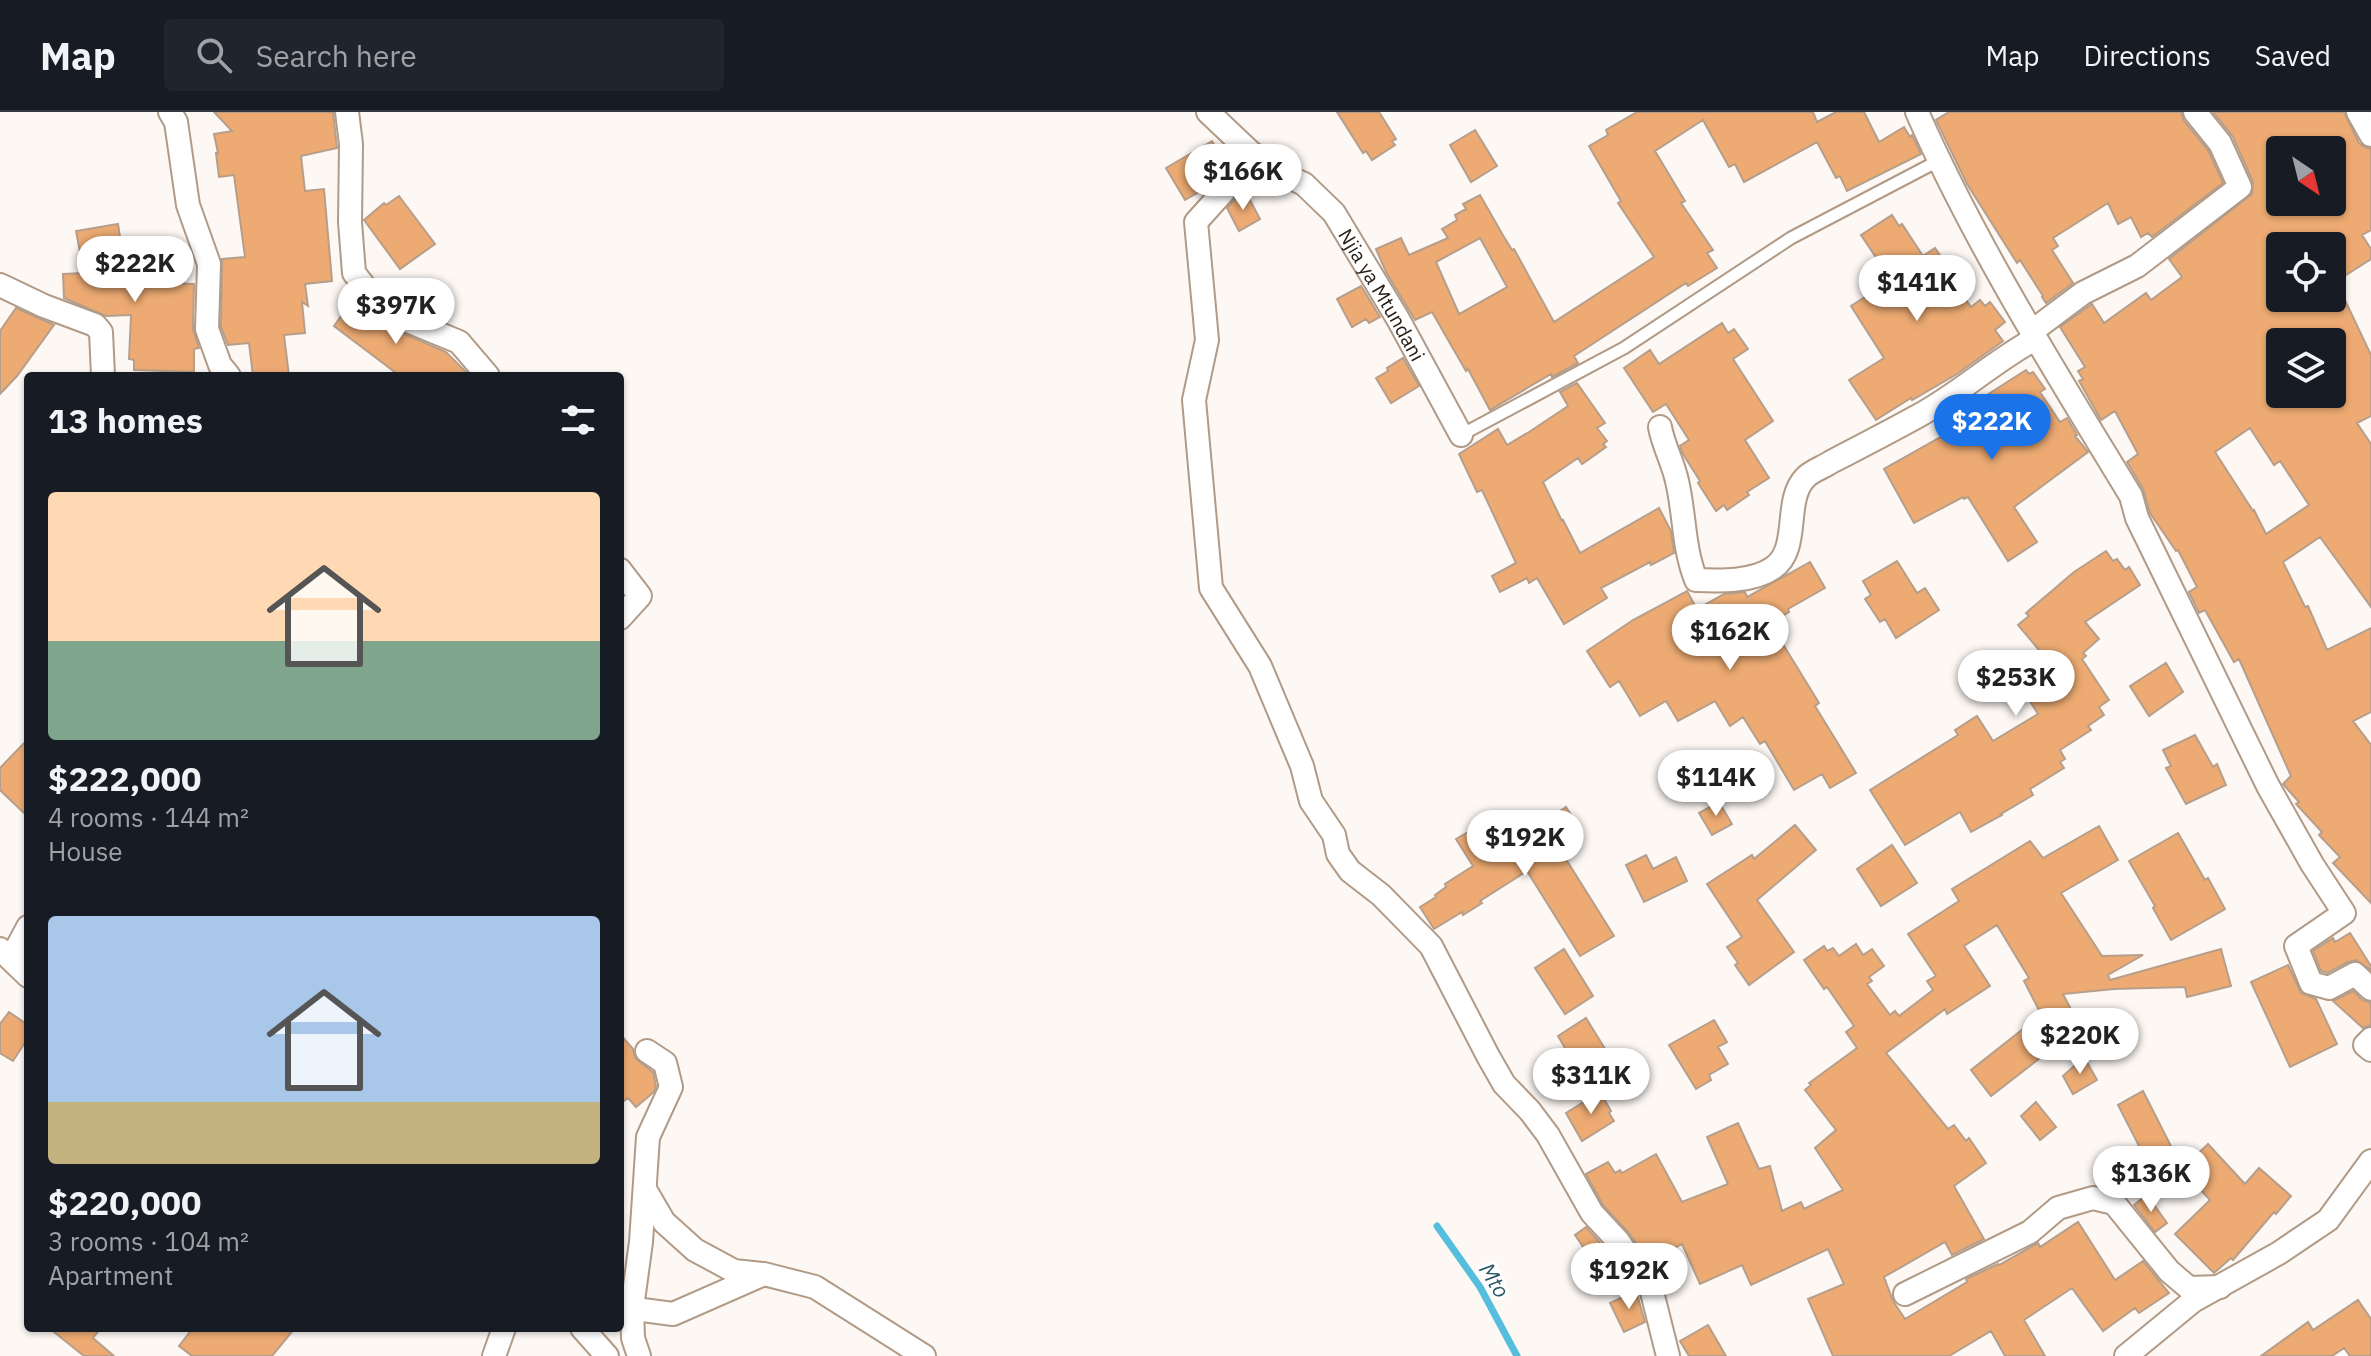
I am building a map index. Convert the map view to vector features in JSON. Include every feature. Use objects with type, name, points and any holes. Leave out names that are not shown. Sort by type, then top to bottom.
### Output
[{"type":"street","points":[[170,112],[176,122],[188,205],[209,264],[207,329],[220,365],[226,372]]},
{"type":"street","points":[[347,112],[351,144],[350,222],[354,273],[375,300],[396,316],[459,342],[485,372]]},
{"type":"street","name":"Njia ya Mtundani","points":[[1208,112],[1265,166],[1304,184],[1334,213],[1398,319],[1461,435]]},
{"type":"street","points":[[1917,112],[1938,161],[2033,335],[2131,496],[2137,518],[2268,786],[2344,913],[2296,946],[2311,983],[2329,988],[2355,974],[2371,989]]},
{"type":"street","points":[[1660,427],[1676,477],[1687,557],[1696,580],[1754,577],[1772,569],[1780,562],[1788,545],[1795,499],[1805,477],[1919,416],[1959,390],[2083,293],[2137,266],[2240,187],[2220,143],[2195,112]]},
{"type":"street","points":[[2358,112],[2371,135]]},
{"type":"street","points":[[1253,154],[1251,161],[1196,222],[1207,340],[1194,400],[1211,588],[1260,666],[1302,766],[1311,801],[1334,835],[1338,854],[1350,871],[1381,895],[1431,946],[1504,1084],[1548,1135],[1592,1213],[1618,1241],[1651,1288],[1668,1356]]},
{"type":"street","points":[[0,285],[95,325],[101,332],[103,372]]},
{"type":"street","points":[[624,575],[640,596],[624,614]]},
{"type":"street","points":[[24,932],[5,954],[24,972]]},
{"type":"street","points":[[2371,1039],[2365,1045],[2371,1050]]},
{"type":"street","points":[[639,1356],[626,1308],[646,1191],[648,1137],[671,1087],[665,1063],[647,1051]]},
{"type":"street","points":[[2126,1356],[2193,1301],[2279,1253],[2328,1220],[2371,1161]]},
{"type":"street","points":[[646,1191],[664,1222],[695,1250],[734,1271],[764,1274],[815,1287],[924,1356]]},
{"type":"street","points":[[1905,1294],[2030,1232],[2058,1208],[2093,1198],[2114,1203],[2169,1271],[2189,1288],[2220,1287]]},
{"type":"street","points":[[626,1308],[673,1314],[764,1274]]},
{"type":"street","points":[[494,1356],[503,1332]]},
{"type":"street","points":[[586,1332],[607,1356]]},
{"type":"lane","points":[[1461,435],[1624,348],[1791,238],[1938,161]]},
{"type":"building","points":[[214,112],[333,112],[337,148],[301,156],[305,191],[324,189],[332,281],[305,284],[308,306],[302,302],[305,333],[284,335],[289,372],[253,372],[249,343],[228,345],[221,327],[222,259],[245,257],[234,175],[219,177],[214,134],[232,131]]},
{"type":"building","points":[[1337,112],[1379,112],[1396,139],[1392,141],[1395,145],[1372,160],[1366,151],[1363,153]]},
{"type":"building","points":[[1637,112],[1813,112],[1817,122],[1836,112],[1864,112],[1879,142],[1904,127],[1910,137],[1912,135],[1921,154],[1847,191],[1840,176],[1836,178],[1817,142],[1744,182],[1735,164],[1729,167],[1703,120],[1655,151],[1685,201],[1681,203],[1713,250],[1707,253],[1717,268],[1688,286],[1686,283],[1574,356],[1578,363],[1552,377],[1551,374],[1490,410],[1432,312],[1415,320],[1376,249],[1401,238],[1409,255],[1448,238],[1442,229],[1457,220],[1455,215],[1466,209],[1463,204],[1480,195],[1554,322],[1654,257],[1618,203],[1621,201],[1589,146],[1608,135],[1606,130]],"holes":[[[1480,238],[1507,287],[1459,314],[1436,262]]]},
{"type":"building","points":[[1949,112],[2181,112],[2184,121],[2208,150],[2223,183],[2152,237],[2148,233],[2141,237],[2131,217],[2118,224],[2108,203],[2053,238],[2058,246],[2052,250],[2073,283],[2046,303],[1967,184],[1936,120]]},
{"type":"building","points":[[2213,112],[2344,112],[2359,143],[2371,149],[2371,230],[2362,235],[2371,249],[2371,259],[2346,275],[2346,232],[2266,232],[2266,312],[2346,312],[2346,302],[2371,355],[2371,416],[2357,423],[2371,444],[2371,607],[2320,537],[2283,562],[2305,607],[2308,606],[2327,650],[2371,628],[2371,712],[2353,721],[2371,745],[2371,903],[2333,863],[2340,857],[2319,835],[2322,832],[2296,804],[2299,802],[2283,784],[2291,776],[2239,659],[2234,662],[2205,610],[2199,613],[2189,592],[2197,587],[2178,550],[2150,513],[2143,489],[2127,462],[2138,454],[2115,411],[2101,420],[2079,381],[2083,379],[2078,371],[2085,367],[2060,327],[2092,304],[2104,323],[2146,293],[2151,300],[2182,277],[2169,259],[2252,194],[2253,182],[2233,137]],"holes":[[[2250,428],[2274,465],[2280,461],[2309,505],[2266,534],[2254,510],[2215,452]]]},
{"type":"building","points":[[1475,130],[1497,166],[1471,182],[1450,145]]},
{"type":"building","points":[[1212,141],[1227,167],[1211,185],[1185,200],[1166,168]]},
{"type":"building","points":[[1242,192],[1260,219],[1239,231],[1227,208]]},
{"type":"building","points":[[399,196],[435,244],[400,269],[364,220],[384,203],[386,205]]},
{"type":"building","points":[[1892,215],[1899,226],[1902,224],[1923,256],[1935,248],[1971,307],[1980,300],[1985,306],[1990,302],[2005,322],[1995,330],[2003,341],[1957,374],[1876,420],[1849,380],[1884,358],[1851,306],[1891,280],[1861,235]]},
{"type":"building","points":[[118,224],[127,282],[194,284],[193,329],[199,348],[194,349],[194,372],[134,370],[134,360],[129,359],[131,315],[106,316],[64,298],[63,274],[84,273],[76,231]]},
{"type":"building","points":[[1361,286],[1380,317],[1369,323],[1366,319],[1352,327],[1337,299]]},
{"type":"building","points":[[355,297],[366,311],[388,327],[446,352],[466,372],[395,372],[334,326]]},
{"type":"building","points":[[16,308],[54,325],[0,394],[0,331]]},
{"type":"building","points":[[1722,323],[1728,333],[1734,329],[1748,349],[1733,359],[1773,421],[1745,440],[1769,478],[1727,510],[1724,505],[1716,511],[1683,454],[1680,446],[1689,440],[1666,404],[1653,412],[1624,368],[1650,350],[1659,364]]},
{"type":"building","points":[[1403,358],[1419,386],[1391,403],[1376,378]]},
{"type":"building","points":[[2026,370],[2029,374],[2033,372],[2045,389],[2040,392],[2060,422],[2067,418],[2075,436],[2088,452],[2014,507],[2037,542],[2008,561],[1968,497],[1914,523],[1884,469],[1983,413],[1976,402]]},
{"type":"building","points":[[1577,383],[1605,423],[1597,428],[1607,441],[1603,444],[1606,447],[1582,464],[1578,458],[1543,482],[1580,553],[1659,508],[1671,531],[1674,553],[1601,588],[1607,598],[1564,624],[1537,578],[1529,583],[1527,578],[1500,592],[1492,576],[1516,563],[1482,490],[1477,492],[1459,454],[1498,429],[1507,445],[1529,432],[1568,406],[1560,392]]},
{"type":"building","points":[[2106,551],[2125,570],[2129,567],[2140,585],[2085,622],[2099,639],[2083,653],[2086,656],[2082,659],[2109,700],[2099,707],[2104,715],[2088,726],[2091,730],[2060,750],[2065,759],[2060,762],[2064,768],[2030,789],[2033,795],[1971,832],[1960,812],[1905,845],[1870,790],[1958,735],[1955,730],[1977,716],[1993,741],[2038,714],[2028,698],[2040,690],[2022,660],[2039,650],[2018,625],[2029,616],[2026,613],[2074,572]]},
{"type":"building","points":[[1897,561],[1917,593],[1925,588],[1939,610],[1896,638],[1885,619],[1880,622],[1865,599],[1871,595],[1863,581]]},
{"type":"building","points":[[1810,562],[1825,588],[1770,623],[1819,703],[1815,706],[1856,773],[1830,788],[1822,774],[1794,790],[1765,741],[1760,744],[1743,717],[1730,726],[1715,701],[1678,721],[1666,701],[1640,716],[1619,681],[1610,687],[1587,651],[1633,620],[1687,591],[1697,609],[1724,594],[1745,592],[1747,597]]},
{"type":"building","points":[[2166,663],[2183,692],[2149,716],[2130,686]]},
{"type":"building","points":[[2195,735],[2213,767],[2217,764],[2226,785],[2186,804],[2166,768],[2171,766],[2163,750]]},
{"type":"building","points":[[24,743],[24,813],[0,790],[0,768]]},
{"type":"building","points":[[1719,802],[1732,824],[1712,835],[1699,813]]},
{"type":"building","points":[[1566,807],[1578,826],[1571,831],[1580,846],[1564,856],[1614,936],[1580,956],[1527,871],[1463,915],[1462,912],[1434,929],[1420,907],[1436,897],[1446,887],[1445,884],[1473,866],[1456,839],[1482,824],[1500,845],[1551,811],[1554,815]]},
{"type":"building","points":[[1795,825],[1816,850],[1757,900],[1794,952],[1749,985],[1727,947],[1742,937],[1707,884],[1752,855],[1754,859]]},
{"type":"building","points":[[2099,826],[2118,860],[2061,893],[2102,956],[2143,955],[2108,975],[2110,980],[2221,949],[2231,986],[2187,997],[2185,987],[2063,994],[2080,1027],[1991,1096],[1971,1070],[2028,1025],[2043,1018],[2024,981],[2029,978],[1997,925],[1964,946],[1990,986],[1947,1014],[1945,1009],[1886,1053],[1948,1129],[1954,1125],[1966,1141],[1969,1138],[1986,1163],[1954,1186],[1984,1239],[1952,1255],[1945,1242],[1884,1277],[1893,1301],[1905,1319],[1967,1282],[1966,1279],[2038,1243],[2040,1247],[2078,1222],[2115,1280],[2143,1261],[2169,1293],[2139,1313],[2135,1308],[2103,1331],[2072,1288],[2024,1320],[2045,1356],[2005,1356],[1991,1331],[1949,1356],[1833,1356],[1808,1299],[1844,1284],[1828,1249],[1751,1285],[1742,1265],[1700,1284],[1682,1244],[1650,1262],[1603,1205],[1586,1174],[1608,1162],[1615,1173],[1620,1170],[1622,1173],[1656,1154],[1682,1202],[1728,1184],[1707,1137],[1738,1123],[1759,1169],[1770,1166],[1782,1211],[1801,1202],[1804,1209],[1843,1190],[1815,1148],[1836,1130],[1805,1090],[1811,1085],[1809,1083],[1857,1048],[1846,1032],[1854,1026],[1804,960],[1824,946],[1827,951],[1833,948],[1839,956],[1856,944],[1863,955],[1872,949],[1884,966],[1869,977],[1872,981],[1867,984],[1890,1015],[1895,1011],[1899,1016],[1933,990],[1927,981],[1936,976],[1908,934],[1959,901],[1952,889],[2030,841],[2043,858]]},
{"type":"building","points":[[2178,833],[2225,909],[2171,940],[2129,861]]},
{"type":"building","points":[[1892,845],[1917,883],[1881,906],[1857,869]]},
{"type":"building","points":[[1646,855],[1653,869],[1676,857],[1687,881],[1644,902],[1626,865]]},
{"type":"building","points":[[2350,933],[2371,970],[2356,960],[2327,973],[2321,971],[2313,951],[2333,938],[2335,942]]},
{"type":"building","points":[[1564,949],[1593,996],[1565,1014],[1535,968]]},
{"type":"building","points":[[2288,965],[2301,993],[2316,999],[2337,1044],[2290,1067],[2251,982]]},
{"type":"building","points":[[2353,991],[2362,1000],[2371,1003],[2371,1025],[2363,1028],[2333,1001]]},
{"type":"building","points":[[9,1012],[24,1022],[24,1044],[13,1061],[0,1053],[0,1024]]},
{"type":"building","points":[[1586,1018],[1615,1065],[1586,1083],[1558,1036]]},
{"type":"building","points":[[1714,1020],[1727,1042],[1718,1047],[1728,1064],[1709,1075],[1711,1080],[1696,1089],[1669,1045]]},
{"type":"building","points":[[624,1039],[633,1049],[635,1058],[653,1072],[656,1086],[654,1092],[636,1107],[628,1098],[624,1101]]},
{"type":"building","points":[[2084,1057],[2097,1080],[2073,1094],[2063,1076]]},
{"type":"building","points":[[2143,1091],[2180,1164],[2156,1179],[2118,1105]]},
{"type":"building","points":[[1600,1092],[1614,1121],[1582,1141],[1566,1113]]},
{"type":"building","points":[[2036,1102],[2056,1127],[2040,1140],[2021,1116]]},
{"type":"building","points":[[2208,1144],[2245,1184],[2259,1168],[2291,1196],[2233,1260],[2231,1258],[2214,1273],[2175,1234],[2210,1200],[2182,1169]]},
{"type":"building","points":[[2147,1195],[2167,1223],[2155,1232],[2134,1205]]},
{"type":"building","points":[[1586,1227],[1604,1247],[1590,1257],[1575,1235]]},
{"type":"building","points":[[1636,1291],[1645,1322],[1624,1332],[1610,1303]]},
{"type":"building","points":[[2358,1300],[2371,1319],[2371,1356],[2350,1356],[2344,1348],[2332,1356],[2261,1356],[2308,1322],[2313,1330]]},
{"type":"building","points":[[1708,1325],[1726,1356],[1689,1356],[1680,1341]]},
{"type":"building","points":[[54,1332],[98,1332],[93,1338],[114,1356],[84,1356]]},
{"type":"building","points":[[190,1332],[292,1332],[272,1356],[192,1356],[179,1346]]},
{"type":"waterway","name":"Mto","points":[[1437,1226],[1480,1287],[1517,1356]]}]
